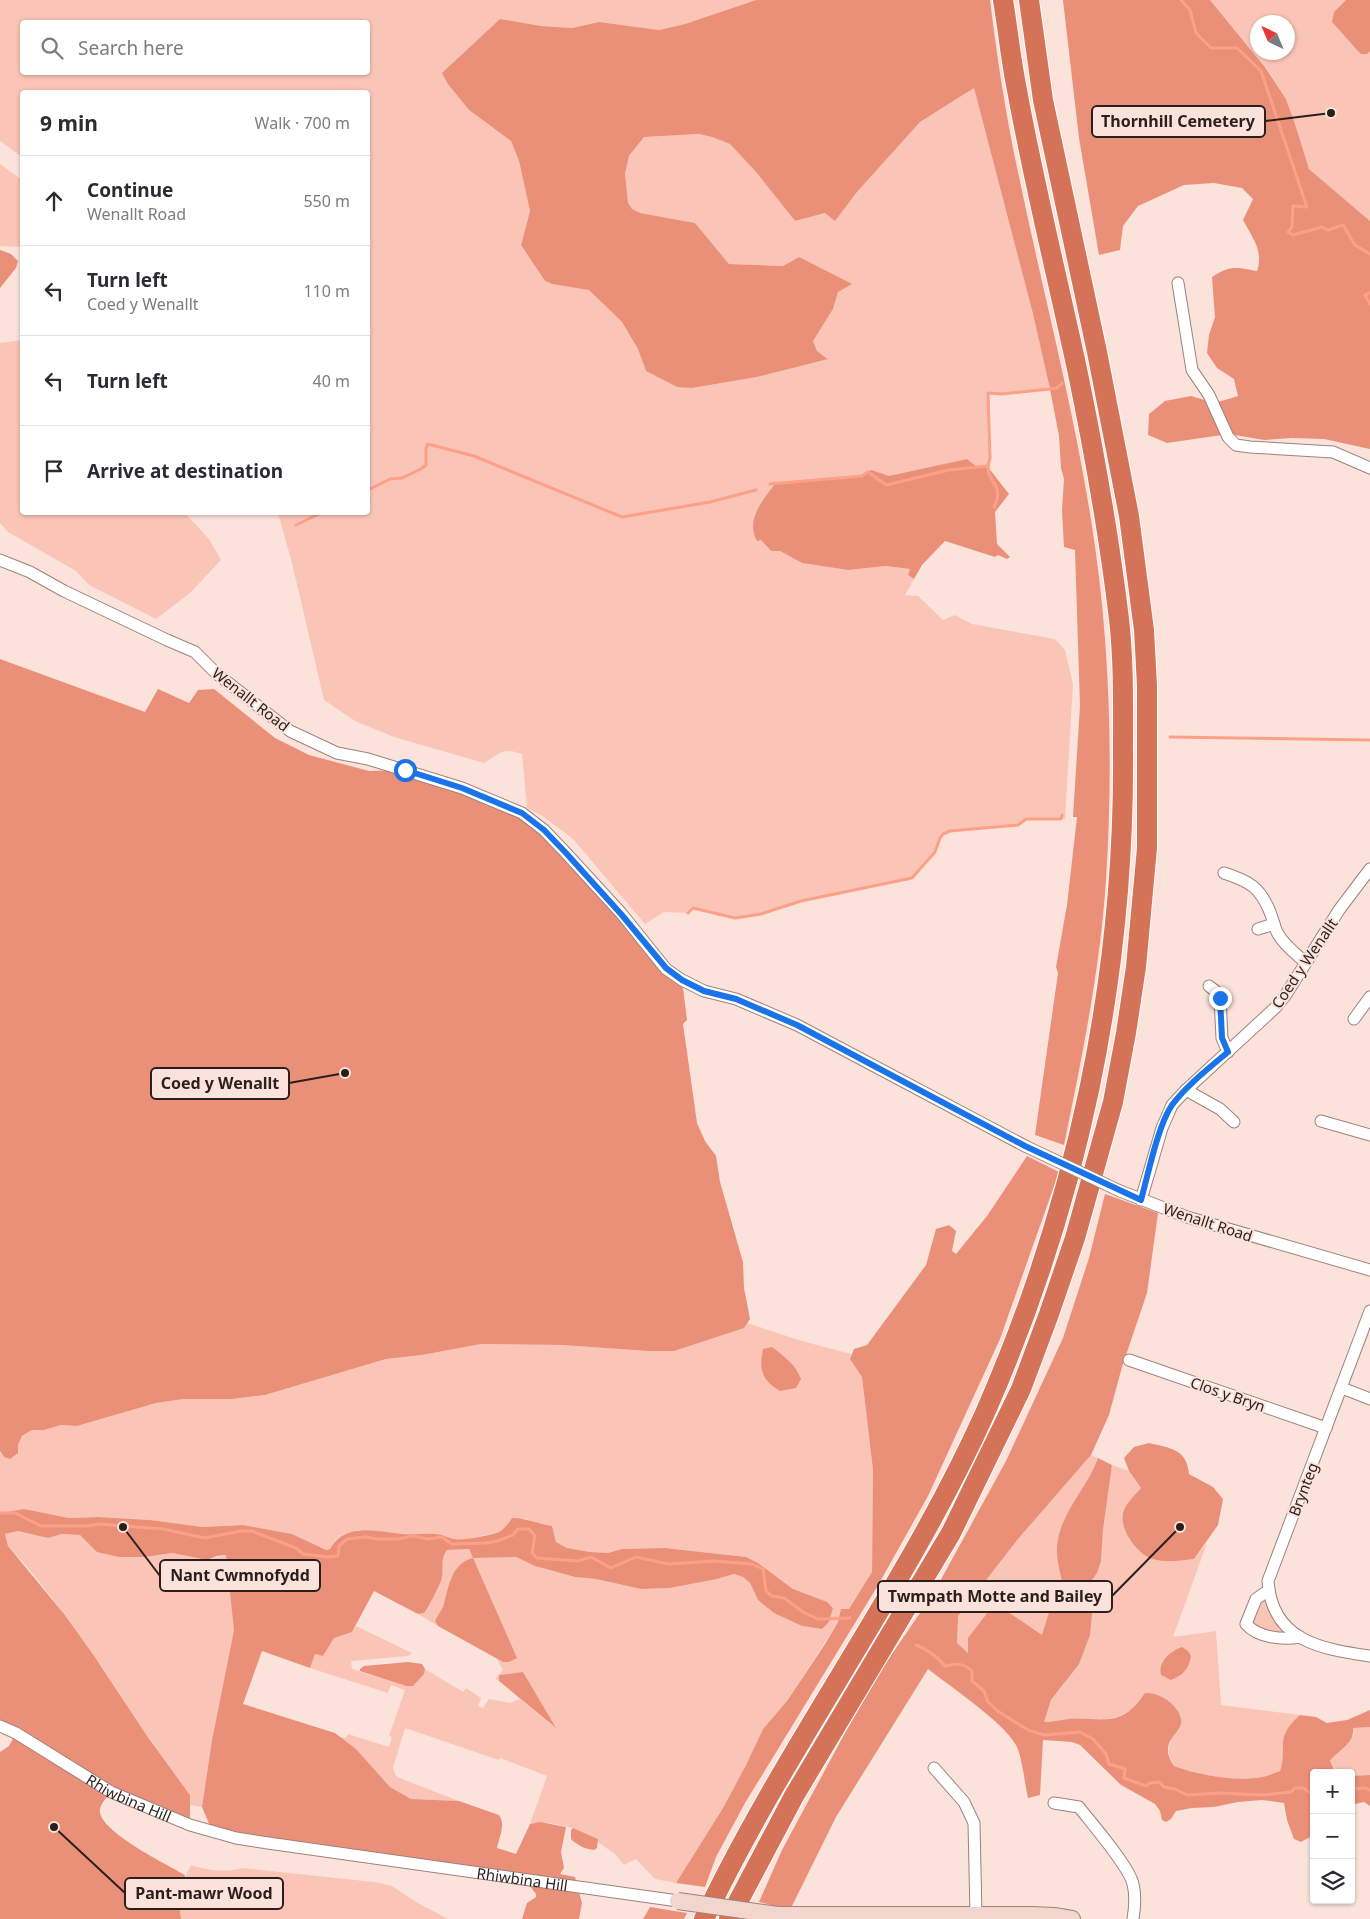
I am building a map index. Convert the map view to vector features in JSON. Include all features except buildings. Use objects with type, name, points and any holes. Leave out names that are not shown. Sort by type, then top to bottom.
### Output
[{"type":"highway","points":[[704,1919],[770,1793],[930,1524],[986,1410],[1013,1345],[1058,1216],[1088,1098],[1111,968],[1122,853],[1124,798],[1120,627],[1093,455],[1077,370],[1025,134],[1003,0]]},
{"type":"highway","points":[[729,1919],[794,1796],[951,1533],[1022,1389],[1050,1314],[1075,1238],[1113,1102],[1128,1024],[1136,967],[1147,848],[1147,716],[1144,630],[1122,479],[1043,100],[1029,0]]},
{"type":"street","points":[[1178,283],[1192,370],[1210,395],[1228,437],[1236,444],[1250,448],[1333,452],[1370,468]]},
{"type":"street","name":"Wenallt Road","points":[[0,560],[30,572],[64,591],[195,652],[217,674],[290,731],[337,753],[368,759],[462,788],[522,813],[544,830],[621,914],[666,968],[682,980],[704,991],[736,999],[797,1025],[1025,1146],[1141,1200],[1187,1216],[1370,1270]]},
{"type":"street","name":"Coed y Wenallt","points":[[1141,1200],[1167,1114],[1172,1105],[1276,1007],[1285,996],[1338,910],[1370,869]]},
{"type":"street","points":[[1224,873],[1243,879],[1253,885],[1261,894],[1277,934],[1305,962]]},
{"type":"street","points":[[1258,929],[1274,924]]},
{"type":"street","points":[[1209,986],[1218,992],[1220,998],[1222,1038],[1228,1052]]},
{"type":"street","points":[[1354,1019],[1370,996]]},
{"type":"street","points":[[1186,1090],[1220,1109],[1234,1122]]},
{"type":"street","points":[[1321,1121],[1370,1135]]},
{"type":"street","name":"Brynteg","points":[[1370,1311],[1268,1582],[1270,1601],[1275,1613],[1290,1631],[1312,1644],[1370,1656]]},
{"type":"street","name":"Clos y Bryn","points":[[1129,1360],[1326,1428]]},
{"type":"street","points":[[1342,1388],[1370,1399]]},
{"type":"street","name":"Brynteg","points":[[1269,1590],[1256,1599],[1246,1624],[1252,1631],[1285,1640],[1300,1638]]},
{"type":"street","name":"Rhiwbina Hill","points":[[0,1726],[16,1733],[110,1792],[213,1833],[268,1843],[778,1915],[1054,1916],[1072,1919]]},
{"type":"street","points":[[934,1768],[964,1802],[974,1822],[976,1916]]},
{"type":"street","points":[[1054,1803],[1079,1808],[1120,1861],[1133,1882],[1136,1904],[1133,1919]]},
{"type":"shaded area","points":[[0,0],[756,0],[685,24],[659,30],[599,22],[572,28],[541,26],[500,19],[460,98],[469,110],[511,141],[519,161],[530,211],[521,245],[545,281],[552,284],[589,290],[622,322],[638,349],[646,371],[692,388],[757,377],[828,358],[817,351],[813,341],[833,309],[838,292],[799,257],[783,266],[729,264],[695,223],[639,213],[632,209],[627,203],[625,174],[629,156],[644,137],[699,134],[730,144],[756,172],[795,221],[825,213],[835,220],[857,192],[920,122],[974,88],[1033,314],[1050,389],[1002,394],[988,393],[990,458],[987,466],[977,467],[967,459],[889,477],[871,471],[862,476],[827,478],[761,540],[771,551],[780,551],[802,563],[848,570],[886,566],[911,569],[908,575],[914,579],[905,595],[918,596],[943,620],[955,615],[972,624],[1055,639],[1065,650],[1073,684],[1065,819],[1026,819],[1018,825],[950,831],[943,834],[935,852],[912,878],[801,901],[761,914],[735,918],[693,908],[688,913],[664,912],[645,924],[573,839],[544,817],[527,808],[522,754],[506,751],[484,763],[394,737],[355,721],[324,700],[292,563],[279,515],[370,515],[370,90],[20,90],[20,156],[0,141]]},
{"type":"shaded area","points":[[756,0],[990,0],[1002,87],[1014,151],[1086,488],[1101,595],[1107,666],[1110,773],[1108,844],[1103,914],[1090,1013],[1064,1145],[1035,1135],[1058,973],[1056,967],[1067,905],[1077,817],[1073,817],[1080,706],[1075,550],[1064,547],[1062,510],[1064,479],[1061,468],[1059,436],[1050,389],[1033,314],[974,88],[920,122],[857,192],[835,221],[825,213],[795,221],[756,172],[730,144],[699,134],[644,137],[629,156],[625,174],[628,203],[632,209],[640,213],[695,223],[729,264],[783,266],[799,257],[852,284],[838,292],[833,309],[813,341],[817,351],[828,359],[757,377],[692,388],[677,387],[646,371],[638,349],[622,322],[589,290],[552,284],[545,281],[521,245],[530,211],[519,161],[511,141],[469,110],[448,84],[442,73],[500,19],[541,26],[572,28],[599,22],[659,30],[685,24]]},
{"type":"shaded area","points":[[1063,0],[1210,0],[1250,49],[1250,60],[1259,60],[1286,99],[1309,169],[1370,221],[1370,449],[1324,439],[1292,438],[1264,440],[1229,434],[1167,443],[1148,435],[1149,414],[1165,401],[1191,396],[1215,403],[1238,396],[1234,379],[1217,368],[1207,353],[1209,335],[1215,317],[1212,277],[1224,270],[1233,268],[1257,271],[1259,264],[1258,251],[1243,220],[1253,199],[1242,188],[1214,183],[1184,185],[1138,206],[1123,226],[1120,250],[1099,255],[1079,138]]},
{"type":"shaded area","points":[[1210,0],[1370,0],[1370,221],[1309,169],[1286,99],[1260,60],[1295,60],[1295,15],[1250,15],[1250,48]]},
{"type":"shaded area","points":[[1346,0],[1370,0],[1370,51],[1367,54],[1361,54],[1332,22],[1334,12]]},
{"type":"shaded area","points":[[0,164],[20,179],[20,247],[0,246]]},
{"type":"shaded area","points":[[0,250],[11,254],[18,261],[16,268],[0,288]]},
{"type":"shaded area","points":[[20,340],[20,515],[187,515],[209,539],[221,560],[190,593],[156,619],[89,585],[76,571],[8,532],[0,523],[0,343]]},
{"type":"shaded area","points":[[967,459],[977,467],[987,466],[1009,494],[995,512],[997,544],[1010,557],[1007,559],[945,541],[922,565],[914,579],[908,575],[910,569],[886,566],[848,570],[802,563],[780,551],[771,551],[761,540],[757,541],[754,533],[753,525],[757,511],[775,484],[862,476],[871,470],[889,476]]},
{"type":"shaded area","points":[[0,659],[145,712],[158,689],[189,703],[198,690],[214,689],[275,738],[309,755],[369,771],[405,770],[522,813],[682,980],[687,1020],[683,1024],[697,1123],[705,1141],[716,1156],[720,1182],[743,1262],[744,1288],[750,1319],[744,1328],[674,1351],[562,1345],[481,1344],[422,1355],[386,1359],[265,1395],[232,1399],[184,1399],[156,1403],[77,1426],[61,1425],[44,1430],[32,1430],[22,1436],[18,1445],[18,1453],[10,1459],[4,1457],[0,1451]]},
{"type":"shaded area","points":[[1027,1156],[1059,1172],[1000,1339],[928,1496],[877,1587],[745,1803],[716,1857],[705,1887],[676,1883],[723,1808],[763,1729],[787,1701],[825,1644],[838,1622],[841,1609],[849,1609],[872,1572],[873,1470],[862,1377],[850,1359],[854,1349],[867,1345],[926,1265],[936,1229],[949,1225],[956,1231],[952,1251],[956,1254],[987,1216]]},
{"type":"shaded area","points":[[1105,1194],[1158,1213],[1147,1293],[1122,1367],[1109,1415],[1091,1455],[1018,1539],[958,1616],[957,1643],[968,1653],[968,1638],[995,1603],[1042,1635],[1054,1596],[1063,1585],[1057,1556],[1059,1534],[1068,1511],[1098,1458],[1112,1465],[1103,1530],[1101,1561],[1097,1573],[1090,1583],[1080,1589],[1088,1600],[1092,1614],[1090,1635],[1079,1664],[1051,1700],[1044,1722],[1120,1717],[1128,1712],[1145,1693],[1150,1693],[1162,1697],[1172,1704],[1181,1719],[1179,1729],[1172,1738],[1168,1750],[1169,1757],[1174,1766],[1206,1775],[1241,1779],[1262,1777],[1280,1771],[1285,1734],[1300,1715],[1316,1717],[1327,1723],[1347,1720],[1370,1710],[1370,1727],[1353,1728],[1353,1734],[1349,1743],[1330,1761],[1334,1769],[1310,1769],[1310,1837],[1301,1842],[1294,1839],[1287,1820],[1284,1803],[1262,1800],[1214,1807],[1192,1808],[1176,1811],[1171,1819],[1166,1822],[1162,1820],[1160,1811],[1155,1804],[1121,1785],[1080,1745],[1072,1742],[1043,1740],[1040,1795],[1028,1798],[1022,1763],[1016,1745],[988,1715],[928,1669],[836,1817],[790,1910],[759,1902],[782,1850],[845,1733],[881,1670],[933,1594],[1006,1461],[1063,1338],[1089,1258]]},
{"type":"shaded area","points":[[747,1323],[802,1341],[851,1354],[850,1359],[862,1377],[873,1470],[872,1572],[849,1609],[839,1617],[838,1622],[787,1701],[763,1729],[723,1808],[676,1883],[655,1879],[636,1859],[624,1865],[614,1853],[599,1843],[598,1839],[582,1832],[557,1824],[530,1824],[547,1776],[500,1758],[499,1760],[405,1728],[393,1768],[396,1776],[459,1801],[411,1799],[390,1787],[356,1749],[340,1737],[346,1738],[348,1734],[389,1747],[392,1737],[389,1736],[405,1690],[391,1685],[388,1693],[310,1668],[315,1654],[327,1648],[334,1638],[352,1632],[356,1626],[412,1653],[408,1656],[351,1661],[352,1669],[406,1686],[413,1686],[424,1674],[425,1669],[463,1692],[466,1688],[481,1698],[478,1706],[483,1708],[489,1699],[510,1703],[520,1699],[554,1727],[523,1672],[499,1675],[499,1681],[495,1679],[503,1670],[497,1659],[503,1662],[450,1584],[442,1611],[435,1621],[438,1626],[418,1614],[426,1611],[440,1584],[443,1558],[447,1550],[469,1549],[473,1558],[516,1557],[535,1566],[575,1577],[596,1579],[641,1589],[670,1588],[734,1574],[743,1577],[750,1583],[758,1600],[802,1626],[822,1629],[829,1622],[833,1608],[827,1603],[793,1589],[758,1563],[746,1557],[665,1548],[622,1549],[608,1553],[567,1548],[556,1542],[552,1526],[541,1525],[525,1518],[508,1525],[499,1532],[465,1540],[436,1534],[358,1530],[344,1534],[335,1540],[330,1549],[325,1550],[292,1534],[243,1525],[203,1527],[150,1520],[98,1517],[69,1518],[24,1509],[0,1513],[0,1452],[4,1457],[18,1445],[22,1436],[32,1430],[44,1430],[61,1425],[77,1426],[156,1403],[184,1399],[232,1399],[265,1395],[386,1359],[422,1355],[481,1344],[562,1345],[648,1351],[743,1328]]},
{"type":"shaded area","points":[[772,1347],[789,1361],[799,1374],[801,1379],[796,1388],[780,1391],[765,1378],[761,1362],[763,1349]]},
{"type":"shaded area","points":[[1149,1443],[1176,1451],[1185,1459],[1189,1474],[1213,1487],[1223,1499],[1218,1525],[1194,1559],[1168,1561],[1152,1559],[1135,1546],[1126,1533],[1122,1519],[1124,1510],[1141,1488],[1129,1471],[1124,1458],[1134,1447]]},
{"type":"shaded area","points":[[1091,1455],[1098,1458],[1068,1511],[1059,1534],[1057,1556],[1063,1585],[1054,1596],[1042,1636],[968,1653],[957,1643],[957,1616],[1018,1539]]},
{"type":"shaded area","points":[[1112,1465],[1129,1471],[1141,1488],[1126,1506],[1122,1519],[1130,1540],[1141,1552],[1152,1559],[1162,1561],[1189,1560],[1194,1559],[1207,1543],[1173,1637],[1216,1631],[1221,1705],[1300,1715],[1285,1735],[1280,1771],[1262,1777],[1241,1779],[1205,1775],[1174,1766],[1169,1750],[1171,1740],[1180,1726],[1136,1706],[1120,1716],[1111,1718],[1068,1719],[1044,1722],[1038,1736],[1051,1700],[1064,1684],[1088,1600],[1080,1589],[1101,1561],[1103,1530]]},
{"type":"shaded area","points":[[24,1509],[69,1518],[98,1517],[150,1520],[203,1527],[243,1525],[292,1534],[326,1550],[330,1549],[336,1540],[353,1531],[374,1530],[408,1534],[438,1534],[454,1539],[463,1539],[499,1532],[512,1518],[517,1518],[552,1526],[556,1542],[567,1548],[590,1552],[608,1553],[622,1549],[665,1548],[746,1557],[758,1563],[793,1589],[827,1602],[833,1608],[829,1622],[822,1629],[802,1626],[774,1613],[758,1600],[750,1583],[743,1577],[734,1574],[670,1588],[641,1589],[596,1579],[575,1577],[535,1566],[516,1557],[473,1558],[469,1549],[447,1550],[443,1558],[441,1581],[424,1613],[418,1614],[374,1591],[352,1632],[334,1638],[323,1656],[315,1654],[310,1668],[262,1651],[243,1704],[335,1733],[356,1749],[390,1787],[411,1799],[459,1801],[499,1815],[502,1827],[497,1848],[516,1854],[530,1824],[540,1822],[566,1827],[561,1852],[564,1868],[560,1874],[575,1877],[582,1903],[579,1919],[522,1919],[527,1903],[536,1897],[529,1880],[213,1833],[202,1807],[212,1740],[234,1630],[226,1555],[207,1560],[172,1553],[145,1557],[119,1557],[97,1552],[80,1535],[62,1534],[48,1538],[18,1531],[5,1534],[8,1546],[64,1614],[147,1736],[190,1795],[190,1825],[111,1792],[100,1809],[102,1817],[109,1827],[135,1846],[185,1875],[179,1906],[181,1919],[0,1919],[0,1752],[9,1746],[16,1733],[0,1726],[0,1513]]},
{"type":"shaded area","points":[[18,1531],[48,1538],[62,1534],[80,1535],[98,1552],[145,1557],[172,1553],[207,1560],[227,1555],[234,1630],[212,1740],[202,1807],[190,1805],[190,1795],[135,1719],[66,1617],[38,1580],[8,1546],[5,1534]]},
{"type":"shaded area","points":[[473,1558],[517,1658],[509,1662],[503,1662],[438,1626],[435,1621],[443,1607],[455,1571],[465,1561]]},
{"type":"shaded area","points":[[1269,1590],[1290,1631],[1285,1640],[1246,1624]]},
{"type":"shaded area","points":[[1182,1647],[1191,1656],[1185,1671],[1171,1680],[1161,1675],[1163,1661],[1173,1651]]},
{"type":"shaded area","points":[[408,1662],[422,1664],[425,1669],[424,1674],[413,1686],[406,1686],[360,1671],[364,1666]]},
{"type":"shaded area","points":[[523,1672],[556,1728],[499,1681],[499,1675]]},
{"type":"shaded area","points":[[1370,1727],[1370,1775],[1355,1776],[1355,1769],[1336,1769],[1330,1761],[1336,1752],[1346,1746],[1354,1734],[1353,1728]]},
{"type":"shaded area","points":[[1370,1775],[1370,1806],[1364,1802],[1355,1804],[1355,1776]]},
{"type":"shaded area","points":[[573,1828],[598,1839],[597,1848],[594,1850],[587,1849],[573,1841],[571,1839],[571,1830]]},
{"type":"shaded area","points":[[191,1865],[216,1870],[242,1868],[374,1882],[392,1886],[416,1902],[448,1919],[181,1919],[178,1906],[179,1898],[182,1884]]},
{"type":"shaded area","points":[[650,1907],[687,1913],[684,1919],[643,1919]]},
{"type":"waterway","points":[[1181,0],[1190,10],[1196,33],[1211,48],[1237,48],[1261,71],[1307,207],[1293,206],[1292,227],[1288,232],[1293,235],[1322,227],[1328,230],[1343,225],[1355,245],[1370,254]]},
{"type":"waterway","points":[[1370,293],[1365,295],[1370,304]]},
{"type":"waterway","points":[[994,507],[998,492],[989,473],[988,466],[990,458],[988,393],[1002,394],[1050,389],[1057,388],[1062,383]]},
{"type":"waterway","points":[[370,489],[390,479],[402,478],[421,469],[426,465],[426,448],[428,444],[474,456],[622,517],[710,502],[756,490]]},
{"type":"waterway","points":[[770,484],[862,476],[868,472],[886,485],[949,470],[987,466]]},
{"type":"waterway","points":[[296,525],[317,515]]},
{"type":"waterway","points":[[1170,737],[1370,740]]},
{"type":"waterway","points":[[688,913],[693,908],[735,918],[761,914],[801,901],[912,878],[935,852],[943,834],[950,831],[1018,825],[1026,819],[1061,819],[1062,815]]},
{"type":"waterway","points":[[0,1513],[15,1513],[41,1526],[87,1526],[99,1524],[163,1529],[205,1538],[241,1531],[252,1531],[296,1548],[303,1554],[327,1557],[338,1556],[339,1546],[347,1539],[365,1537],[397,1539],[413,1536],[428,1539],[442,1537],[452,1544],[486,1543],[513,1535],[518,1529],[529,1529],[535,1536],[532,1553],[537,1558],[578,1561],[591,1557],[611,1568],[636,1557],[668,1564],[715,1561],[752,1564],[763,1569],[766,1591],[772,1596],[784,1598],[803,1612],[818,1619],[850,1618]]},
{"type":"waterway","points":[[916,1645],[939,1659],[945,1666],[959,1664],[969,1668],[972,1671],[972,1681],[984,1691],[988,1702],[999,1712],[1028,1730],[1044,1735],[1080,1732],[1093,1739],[1106,1754],[1109,1764],[1125,1769],[1124,1778],[1146,1786],[1150,1783],[1159,1782],[1164,1787],[1175,1789],[1187,1795],[1221,1793],[1262,1795],[1291,1792],[1295,1788],[1303,1788],[1310,1792]]},
{"type":"waterway","points":[[1355,1789],[1365,1788],[1370,1790]]},
{"type":"place","name":"Thornhill Cemetery","points":[[1331,113]]},
{"type":"place","name":"Coed y Wenallt","points":[[345,1073]]},
{"type":"place","name":"Nant Cwmnofydd","points":[[123,1527]]},
{"type":"place","name":"Twmpath Motte and Bailey","points":[[1180,1527]]},
{"type":"place","name":"Pant-mawr Wood","points":[[54,1827]]},
{"type":"route","points":[[405,770],[462,788],[522,813],[544,830],[621,914],[666,968],[682,980],[704,991],[736,999],[797,1025],[1025,1146],[1141,1200],[1162,1128],[1172,1105],[1228,1052],[1222,1038],[1220,998]]}]
